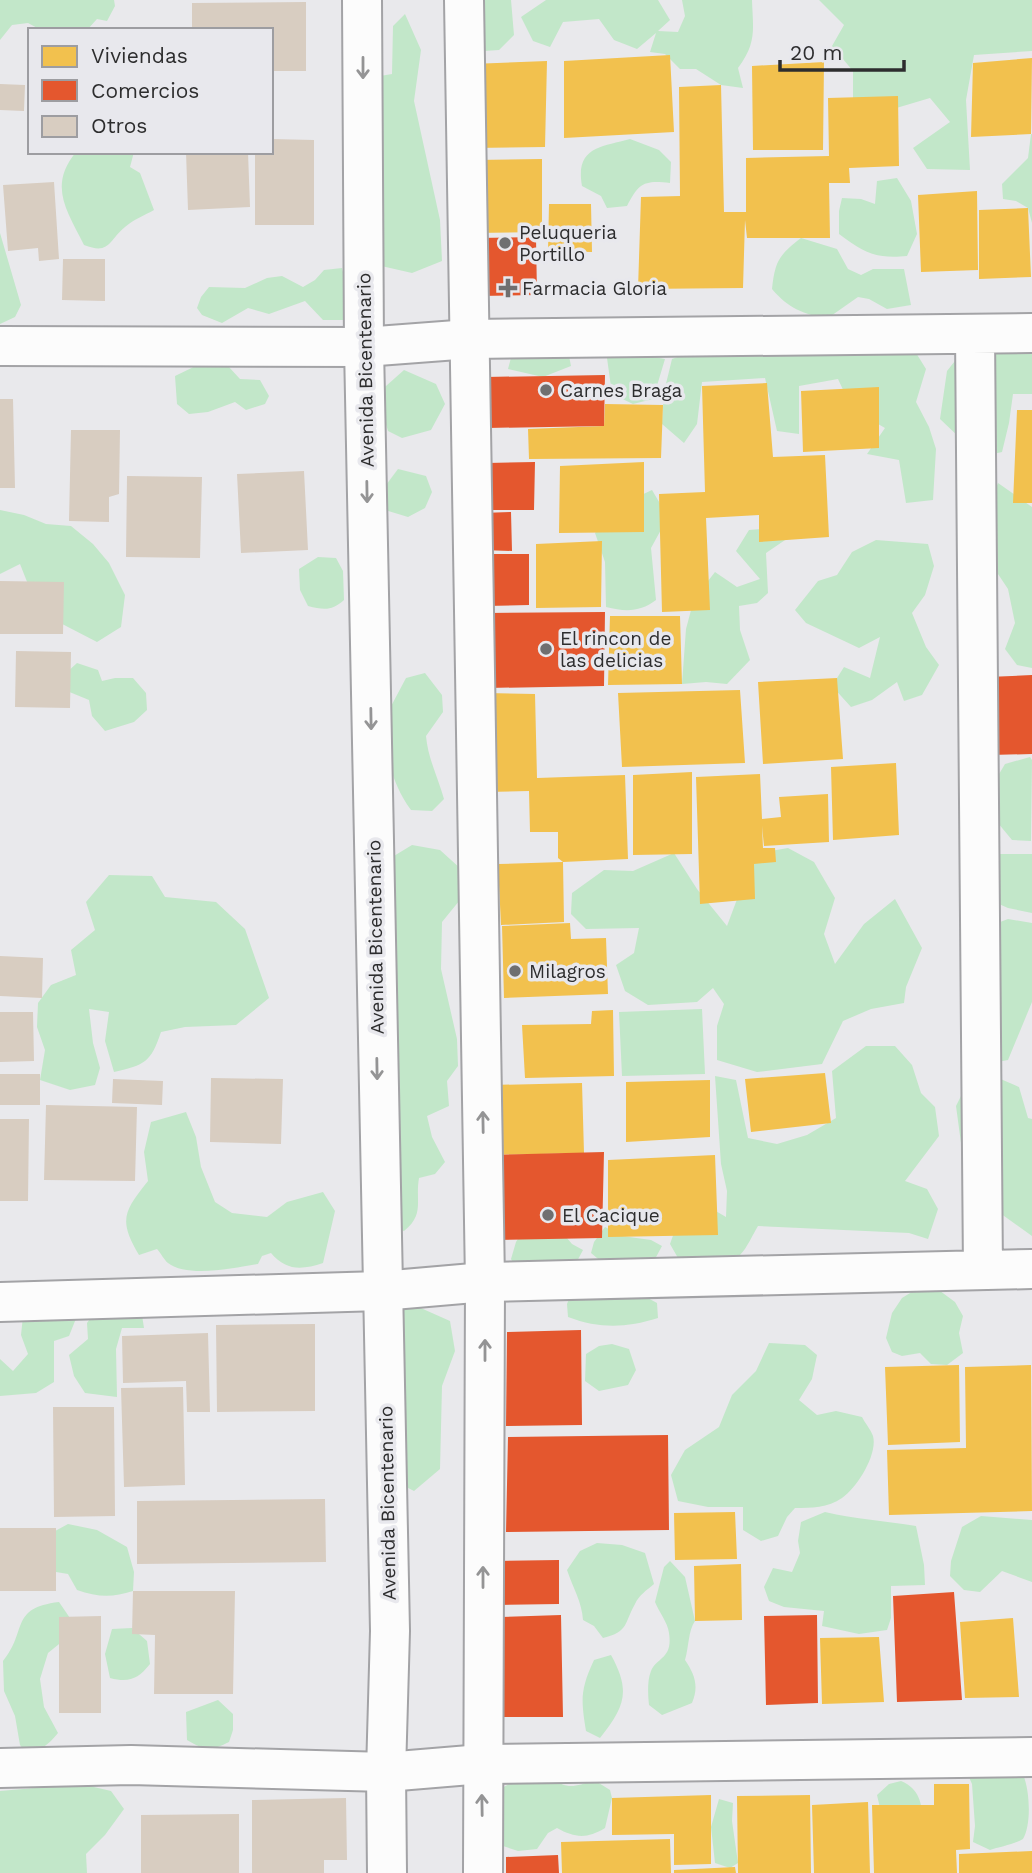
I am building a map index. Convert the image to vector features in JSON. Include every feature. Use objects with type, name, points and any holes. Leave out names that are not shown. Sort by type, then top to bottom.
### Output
[{"type":"street","name":"Avenida Bicentenario","points":[[362,0],[364,347],[381,1291],[390,1631],[386,1772],[387,1873]]},
{"type":"street","points":[[464,0],[485,1282],[483,1873]]},
{"type":"street","points":[[0,346],[364,347],[470,339],[1032,333]]},
{"type":"street","points":[[975,334],[983,1270]]},
{"type":"street","points":[[0,1302],[381,1291],[485,1282],[1032,1269]]},
{"type":"street","points":[[0,1768],[131,1765],[386,1772],[482,1764],[1032,1758]]},
{"type":"green space","points":[[0,0],[114,0],[115,6],[107,21],[97,19],[89,28],[37,28],[28,23],[12,25],[0,40]]},
{"type":"green space","points":[[478,0],[511,0],[514,35],[499,50],[484,51],[472,38]]},
{"type":"green space","points":[[546,0],[658,0],[670,20],[658,31],[678,32],[685,16],[682,0],[752,0],[751,43],[738,68],[743,88],[721,85],[696,69],[680,69],[665,54],[650,52],[656,33],[637,49],[614,40],[599,19],[563,22],[550,47],[533,41],[521,17]]},
{"type":"green space","points":[[819,0],[1032,0],[1032,51],[974,55],[966,100],[970,170],[927,169],[913,148],[950,122],[930,98],[893,109],[853,104],[853,71],[832,46],[844,25]]},
{"type":"green space","points":[[405,14],[421,50],[414,101],[440,220],[442,261],[412,273],[377,265],[368,78],[392,74],[393,26]]},
{"type":"green space","points":[[1031,134],[1032,223],[1028,208],[1016,201],[1003,199],[1002,184],[1028,158]]},
{"type":"green space","points":[[630,139],[659,150],[671,162],[670,183],[648,183],[635,192],[627,206],[607,208],[601,196],[582,186],[582,163],[586,156],[600,147]]},
{"type":"green space","points":[[75,154],[133,154],[130,167],[140,173],[154,210],[128,224],[104,247],[84,245],[63,199],[63,176]]},
{"type":"green space","points":[[897,178],[911,201],[917,234],[907,256],[871,253],[839,234],[842,198],[861,199],[875,204],[877,181]]},
{"type":"green space","points":[[0,233],[21,305],[15,317],[0,324]]},
{"type":"green space","points":[[801,238],[837,249],[848,269],[861,275],[873,269],[904,269],[911,305],[887,309],[869,299],[858,297],[828,318],[804,313],[790,306],[772,289],[773,279],[779,259]]},
{"type":"green space","points":[[342,268],[346,285],[344,320],[323,320],[305,301],[269,314],[248,308],[222,323],[202,315],[197,308],[209,287],[245,288],[267,278],[282,276],[303,287],[315,280],[324,270]]},
{"type":"green space","points":[[1032,321],[1032,394],[1013,394],[1002,452],[980,457],[940,419],[947,371],[966,347]]},
{"type":"green space","points":[[908,340],[926,369],[916,402],[929,427],[936,449],[933,500],[906,503],[899,460],[867,454],[885,428],[852,409],[838,379],[799,386],[799,434],[777,431],[765,378],[702,382],[697,424],[684,443],[662,424],[664,392],[672,359],[697,350]]},
{"type":"green space","points":[[568,351],[571,366],[543,377],[508,369],[512,354]]},
{"type":"green space","points":[[627,352],[665,359],[653,399],[633,404],[612,394],[607,358]]},
{"type":"green space","points":[[206,361],[228,366],[240,379],[260,380],[269,396],[265,404],[246,410],[235,402],[208,412],[189,414],[177,404],[175,376]]},
{"type":"green space","points":[[404,370],[436,384],[445,404],[431,430],[402,438],[388,431],[377,394]]},
{"type":"green space","points":[[398,469],[426,476],[432,492],[425,508],[408,517],[385,510],[386,485]]},
{"type":"green space","points":[[998,483],[1032,507],[1032,668],[1017,665],[1005,649],[1015,623],[1008,589],[976,541]]},
{"type":"green space","points":[[652,490],[668,517],[651,548],[656,600],[632,610],[606,607],[605,562],[595,533],[618,506]]},
{"type":"green space","points":[[0,510],[24,515],[46,524],[71,526],[93,544],[109,563],[125,595],[121,627],[97,642],[39,612],[20,564],[0,574]]},
{"type":"green space","points":[[774,528],[791,536],[766,553],[768,593],[757,603],[739,606],[740,630],[750,660],[727,684],[682,684],[686,629],[694,599],[715,572],[737,587],[760,579],[736,551],[749,530]]},
{"type":"green space","points":[[876,540],[928,544],[934,566],[925,595],[912,613],[926,647],[939,665],[922,695],[904,701],[897,682],[872,700],[851,707],[832,686],[844,667],[870,678],[880,637],[859,648],[806,623],[795,610],[818,581],[837,575],[852,552]]},
{"type":"green space","points":[[318,557],[336,558],[343,571],[344,600],[332,608],[308,606],[300,590],[299,569]]},
{"type":"green space","points":[[77,663],[98,670],[102,681],[133,678],[146,693],[147,710],[134,722],[105,731],[92,716],[89,700],[67,691],[65,674]]},
{"type":"green space","points":[[425,673],[442,695],[443,712],[426,736],[444,799],[432,811],[411,810],[405,801],[391,771],[380,727],[406,678]]},
{"type":"green space","points":[[1030,757],[1031,841],[1012,840],[993,817],[986,796],[1005,764]]},
{"type":"green space","points":[[412,845],[440,850],[461,869],[464,895],[442,922],[441,969],[457,1039],[458,1066],[447,1081],[449,1106],[427,1116],[432,1137],[445,1162],[435,1174],[419,1178],[417,1213],[411,1225],[404,1231],[393,1227],[384,862]]},
{"type":"green space","points":[[788,848],[814,862],[835,898],[824,934],[835,964],[864,924],[895,899],[922,948],[906,987],[904,1003],[871,1009],[843,1021],[822,1064],[757,1072],[717,1060],[717,1026],[724,1004],[713,988],[697,1002],[648,1005],[625,991],[616,965],[634,953],[639,928],[586,929],[571,914],[572,893],[604,870],[633,871],[674,853],[697,889],[727,926],[754,854]]},
{"type":"green space","points":[[995,854],[1032,854],[1032,913],[1008,908],[983,897]]},
{"type":"green space","points":[[109,875],[152,876],[165,897],[216,902],[245,929],[269,998],[236,1025],[185,1027],[161,1032],[154,1050],[145,1061],[114,1072],[105,1041],[109,1012],[89,1009],[93,1043],[100,1068],[95,1085],[70,1090],[40,1080],[45,1050],[37,1027],[38,1003],[51,985],[76,975],[71,950],[95,930],[86,902]]},
{"type":"green space","points":[[1008,919],[1032,923],[1032,1002],[1008,1060],[997,1062],[987,927]]},
{"type":"green space","points":[[702,1009],[705,1074],[622,1076],[619,1012]]},
{"type":"green space","points":[[866,1046],[895,1046],[912,1065],[921,1093],[935,1107],[939,1136],[905,1181],[927,1189],[938,1209],[928,1239],[909,1233],[758,1226],[743,1252],[726,1262],[710,1264],[678,1258],[670,1244],[682,1210],[702,1203],[726,1217],[727,1191],[721,1164],[715,1076],[736,1080],[748,1138],[777,1144],[807,1135],[836,1118],[832,1071]]},
{"type":"green space","points":[[989,1074],[1019,1087],[1028,1118],[1032,1119],[1032,1236],[979,1198],[982,1177],[961,1143],[956,1106],[967,1084]]},
{"type":"green space","points":[[186,1112],[196,1137],[201,1167],[215,1202],[232,1213],[267,1217],[287,1202],[323,1192],[335,1211],[323,1263],[308,1267],[289,1266],[271,1253],[262,1256],[258,1264],[199,1271],[176,1268],[167,1262],[157,1249],[139,1255],[126,1224],[129,1208],[148,1181],[144,1152],[151,1122]]},
{"type":"green space","points":[[551,1219],[572,1244],[583,1250],[574,1267],[518,1272],[511,1259],[516,1242],[529,1221]]},
{"type":"green space","points":[[605,1227],[622,1236],[651,1240],[662,1246],[648,1272],[616,1274],[591,1253],[594,1242]]},
{"type":"green space","points":[[936,1288],[955,1302],[963,1316],[959,1333],[963,1353],[947,1365],[931,1364],[920,1353],[902,1356],[892,1352],[886,1338],[892,1313],[902,1298],[915,1290]]},
{"type":"green space","points":[[631,1289],[657,1303],[658,1318],[613,1326],[591,1324],[568,1317],[567,1304],[571,1294]]},
{"type":"green space","points":[[414,1305],[450,1321],[455,1351],[442,1386],[440,1469],[414,1491],[391,1479],[380,1316]]},
{"type":"green space","points":[[24,1307],[77,1316],[69,1336],[54,1341],[54,1382],[36,1393],[0,1396],[0,1359],[13,1371],[28,1354],[21,1335]]},
{"type":"green space","points":[[97,1309],[141,1309],[144,1328],[122,1328],[116,1349],[117,1397],[85,1393],[74,1376],[69,1355],[88,1339],[87,1323]]},
{"type":"green space","points":[[769,1343],[805,1345],[817,1355],[812,1379],[799,1400],[817,1415],[836,1411],[862,1417],[874,1443],[865,1470],[848,1493],[825,1506],[795,1508],[787,1517],[778,1536],[761,1541],[743,1530],[743,1507],[708,1507],[678,1501],[671,1475],[685,1450],[719,1427],[732,1395],[756,1371]]},
{"type":"green space","points":[[612,1344],[629,1349],[636,1370],[628,1385],[599,1391],[585,1381],[586,1354],[599,1346]]},
{"type":"green space","points":[[825,1512],[916,1526],[925,1585],[891,1586],[891,1618],[887,1630],[859,1634],[822,1626],[824,1611],[784,1607],[769,1601],[764,1587],[773,1568],[792,1572],[800,1553],[798,1541],[801,1522]]},
{"type":"green space","points":[[981,1516],[1032,1520],[1032,1582],[1002,1571],[980,1592],[964,1590],[950,1576],[951,1561],[962,1527]]},
{"type":"green space","points":[[68,1524],[97,1530],[127,1547],[134,1572],[133,1591],[111,1596],[91,1594],[77,1590],[68,1574],[56,1572],[46,1536]]},
{"type":"green space","points":[[597,1543],[622,1545],[645,1553],[654,1584],[639,1598],[622,1630],[603,1638],[594,1626],[583,1620],[567,1570],[580,1551]]},
{"type":"green space","points":[[670,1561],[685,1577],[695,1621],[685,1660],[693,1676],[695,1691],[692,1703],[662,1715],[649,1705],[648,1683],[654,1666],[669,1648],[668,1629],[655,1602],[664,1567]]},
{"type":"green space","points":[[59,1602],[72,1621],[64,1640],[48,1653],[40,1679],[44,1707],[58,1733],[44,1747],[26,1753],[20,1745],[15,1716],[4,1691],[3,1661],[11,1650],[26,1615],[43,1605]]},
{"type":"green space","points":[[132,1628],[147,1641],[150,1664],[133,1678],[110,1678],[105,1654],[112,1629]]},
{"type":"green space","points":[[611,1655],[621,1679],[622,1698],[620,1708],[600,1738],[586,1731],[583,1695],[594,1660]]},
{"type":"green space","points":[[218,1700],[233,1714],[233,1730],[229,1742],[207,1749],[187,1740],[186,1712]]},
{"type":"green space","points":[[964,1766],[1021,1770],[1029,1805],[1028,1824],[1023,1839],[990,1850],[973,1842],[975,1826],[972,1784]]},
{"type":"green space","points":[[548,1777],[570,1786],[594,1780],[610,1790],[612,1798],[605,1828],[581,1836],[557,1828],[548,1833],[537,1849],[518,1851],[503,1846],[502,1788],[518,1779]]},
{"type":"green space","points":[[901,1781],[912,1788],[919,1798],[923,1823],[883,1821],[877,1795],[889,1784]]},
{"type":"green space","points":[[81,1784],[111,1791],[124,1809],[105,1835],[86,1854],[87,1873],[0,1873],[0,1791]]},
{"type":"green space","points":[[719,1799],[733,1803],[732,1821],[738,1863],[730,1868],[715,1863],[711,1827]]},
{"type":"building: Viviendas","points":[[670,55],[674,132],[564,138],[564,61]]},
{"type":"building: Viviendas","points":[[1032,58],[1031,134],[971,137],[973,63]]},
{"type":"building: Viviendas","points":[[547,61],[545,147],[472,148],[471,64]]},
{"type":"building: Viviendas","points":[[824,62],[823,150],[753,150],[752,66]]},
{"type":"building: Viviendas","points":[[721,85],[724,212],[746,212],[746,158],[829,156],[828,98],[898,96],[899,166],[849,168],[850,183],[829,183],[830,238],[747,238],[745,220],[743,288],[638,289],[641,197],[680,196],[679,87]]},
{"type":"building: Viviendas","points":[[542,159],[542,232],[474,233],[475,160]]},
{"type":"building: Viviendas","points":[[977,191],[978,270],[921,272],[918,195]]},
{"type":"building: Viviendas","points":[[549,204],[591,204],[592,252],[548,251]]},
{"type":"building: Viviendas","points":[[1028,208],[1031,277],[979,279],[979,210]]},
{"type":"building: Viviendas","points":[[767,383],[773,457],[825,455],[829,537],[759,542],[759,515],[706,518],[710,610],[662,612],[659,494],[705,492],[702,386]]},
{"type":"building: Viviendas","points":[[879,387],[879,448],[803,452],[801,391]]},
{"type":"building: Viviendas","points":[[605,404],[663,405],[661,458],[529,459],[528,429],[604,426]]},
{"type":"building: Viviendas","points":[[1017,410],[1032,410],[1032,503],[1013,503]]},
{"type":"building: Viviendas","points":[[644,462],[644,532],[559,533],[560,466]]},
{"type":"building: Viviendas","points":[[602,541],[601,607],[536,608],[536,544]]},
{"type":"building: Viviendas","points":[[610,616],[680,616],[682,684],[608,685]]},
{"type":"building: Viviendas","points":[[837,678],[843,759],[763,764],[758,682]]},
{"type":"building: Viviendas","points":[[740,690],[745,763],[622,767],[618,693]]},
{"type":"building: Viviendas","points":[[486,693],[535,694],[537,778],[625,775],[628,859],[563,862],[558,858],[558,832],[530,832],[529,791],[485,792]]},
{"type":"building: Viviendas","points":[[896,763],[899,835],[833,840],[831,767]]},
{"type":"building: Viviendas","points":[[692,772],[692,854],[633,855],[633,775]]},
{"type":"building: Viviendas","points":[[760,774],[762,819],[781,817],[779,797],[828,794],[829,842],[764,846],[762,826],[763,848],[775,848],[776,862],[754,864],[755,899],[700,904],[696,777]]},
{"type":"building: Viviendas","points":[[563,862],[564,922],[501,925],[498,864]]},
{"type":"building: Viviendas","points":[[570,923],[571,939],[606,938],[608,994],[504,998],[502,926]]},
{"type":"building: Viviendas","points":[[613,1010],[614,1076],[525,1078],[522,1025],[591,1024],[592,1011]]},
{"type":"building: Viviendas","points":[[825,1073],[831,1123],[751,1132],[745,1079]]},
{"type":"building: Viviendas","points":[[710,1080],[710,1137],[626,1142],[626,1082]]},
{"type":"building: Viviendas","points":[[582,1083],[584,1153],[492,1155],[491,1085]]},
{"type":"building: Viviendas","points":[[715,1155],[718,1235],[608,1237],[608,1160]]},
{"type":"building: Viviendas","points":[[959,1365],[960,1442],[888,1445],[885,1367]]},
{"type":"building: Viviendas","points":[[1031,1365],[1032,1511],[889,1515],[887,1450],[966,1448],[965,1367]]},
{"type":"building: Viviendas","points":[[735,1512],[737,1559],[675,1560],[674,1513]]},
{"type":"building: Viviendas","points":[[741,1564],[742,1620],[695,1621],[694,1566]]},
{"type":"building: Viviendas","points":[[1013,1618],[1019,1697],[965,1698],[960,1622]]},
{"type":"building: Viviendas","points":[[879,1637],[884,1702],[822,1704],[820,1638]]},
{"type":"building: Viviendas","points":[[934,1784],[969,1784],[970,1849],[956,1850],[957,1873],[874,1873],[872,1805],[934,1805]]},
{"type":"building: Viviendas","points":[[711,1795],[711,1864],[674,1865],[674,1834],[612,1835],[612,1798]]},
{"type":"building: Viviendas","points":[[810,1795],[811,1873],[738,1873],[737,1796]]},
{"type":"building: Viviendas","points":[[868,1802],[870,1873],[814,1873],[812,1805]]},
{"type":"building: Viviendas","points":[[670,1839],[671,1873],[562,1873],[561,1842]]},
{"type":"building: Viviendas","points":[[1032,1851],[1032,1873],[959,1873],[959,1854]]},
{"type":"building: Viviendas","points":[[735,1867],[736,1873],[674,1873],[674,1870]]},
{"type":"building: Comercios","points":[[536,237],[537,295],[478,296],[477,238]]},
{"type":"building: Comercios","name":"Carnes Braga","points":[[605,375],[604,426],[487,428],[486,377]]},
{"type":"building: Comercios","points":[[535,462],[534,510],[486,510],[487,463]]},
{"type":"building: Comercios","points":[[511,512],[512,551],[482,550],[482,513]]},
{"type":"building: Comercios","points":[[484,554],[529,554],[529,605],[486,606]]},
{"type":"building: Comercios","name":"El rincon de las delicias","points":[[605,612],[604,686],[488,688],[486,613]]},
{"type":"building: Comercios","points":[[1032,675],[1032,754],[990,755],[988,677]]},
{"type":"building: Comercios","name":"El Cacique","points":[[604,1152],[602,1238],[494,1240],[492,1155]]},
{"type":"building: Comercios","points":[[581,1330],[582,1425],[506,1426],[507,1332]]},
{"type":"building: Comercios","points":[[668,1435],[669,1530],[506,1532],[508,1437]]},
{"type":"building: Comercios","points":[[559,1560],[559,1604],[498,1605],[497,1561]]},
{"type":"building: Comercios","points":[[954,1592],[962,1700],[897,1702],[893,1596]]},
{"type":"building: Comercios","points":[[561,1615],[563,1717],[499,1717],[500,1617]]},
{"type":"building: Comercios","points":[[817,1615],[818,1703],[766,1705],[764,1616]]},
{"type":"building: Comercios","points":[[558,1855],[559,1873],[506,1873],[506,1857]]},
{"type":"building: Otros","points":[[306,2],[306,71],[273,71],[273,28],[192,28],[192,3]]},
{"type":"building: Otros","points":[[0,84],[25,85],[24,111],[0,110]]},
{"type":"building: Otros","points":[[273,139],[314,140],[314,225],[255,225],[255,154],[273,154]]},
{"type":"building: Otros","points":[[186,154],[248,154],[250,207],[188,210]]},
{"type":"building: Otros","points":[[54,182],[59,259],[39,261],[38,248],[8,251],[3,185]]},
{"type":"building: Otros","points":[[63,259],[105,259],[105,301],[62,300]]},
{"type":"building: Otros","points":[[0,399],[13,399],[15,488],[0,488]]},
{"type":"building: Otros","points":[[71,430],[120,430],[119,494],[109,497],[109,522],[69,521]]},
{"type":"building: Otros","points":[[304,471],[308,550],[241,553],[237,474]]},
{"type":"building: Otros","points":[[127,476],[202,477],[200,558],[126,557]]},
{"type":"building: Otros","points":[[0,581],[64,582],[63,634],[0,634]]},
{"type":"building: Otros","points":[[16,651],[71,652],[70,708],[15,707]]},
{"type":"building: Otros","points":[[0,956],[43,958],[42,998],[0,996]]},
{"type":"building: Otros","points":[[0,1012],[33,1012],[34,1061],[0,1062]]},
{"type":"building: Otros","points":[[0,1074],[40,1074],[40,1105],[0,1105]]},
{"type":"building: Otros","points":[[211,1078],[283,1079],[281,1144],[210,1142]]},
{"type":"building: Otros","points":[[113,1079],[163,1081],[162,1105],[112,1103]]},
{"type":"building: Otros","points":[[46,1105],[137,1107],[135,1181],[44,1180]]},
{"type":"building: Otros","points":[[0,1119],[29,1119],[28,1201],[0,1201]]},
{"type":"building: Otros","points":[[315,1324],[315,1411],[217,1412],[216,1325]]},
{"type":"building: Otros","points":[[208,1333],[210,1412],[187,1412],[186,1381],[123,1383],[122,1336]]},
{"type":"building: Otros","points":[[183,1387],[185,1485],[124,1487],[121,1388]]},
{"type":"building: Otros","points":[[53,1407],[114,1407],[115,1516],[54,1517]]},
{"type":"building: Otros","points":[[325,1499],[326,1562],[137,1564],[137,1501]]},
{"type":"building: Otros","points":[[0,1528],[56,1528],[56,1591],[0,1591]]},
{"type":"building: Otros","points":[[133,1591],[235,1591],[233,1694],[154,1694],[155,1635],[132,1634]]},
{"type":"building: Otros","points":[[101,1616],[101,1713],[59,1713],[59,1617]]},
{"type":"building: Otros","points":[[346,1798],[347,1860],[324,1860],[324,1873],[252,1873],[252,1800]]},
{"type":"building: Otros","points":[[239,1814],[239,1873],[141,1873],[141,1815]]},
{"type":"place","name":"Peluqueria Portillo","points":[[505,243]]},
{"type":"place","name":"Farmacia Gloria","points":[[508,288]]},
{"type":"place","name":"Carnes Braga","points":[[546,390]]},
{"type":"place","name":"El rincon de las delicias","points":[[546,649]]},
{"type":"place","name":"Milagros","points":[[515,971]]},
{"type":"place","name":"El Cacique","points":[[548,1215]]}]
